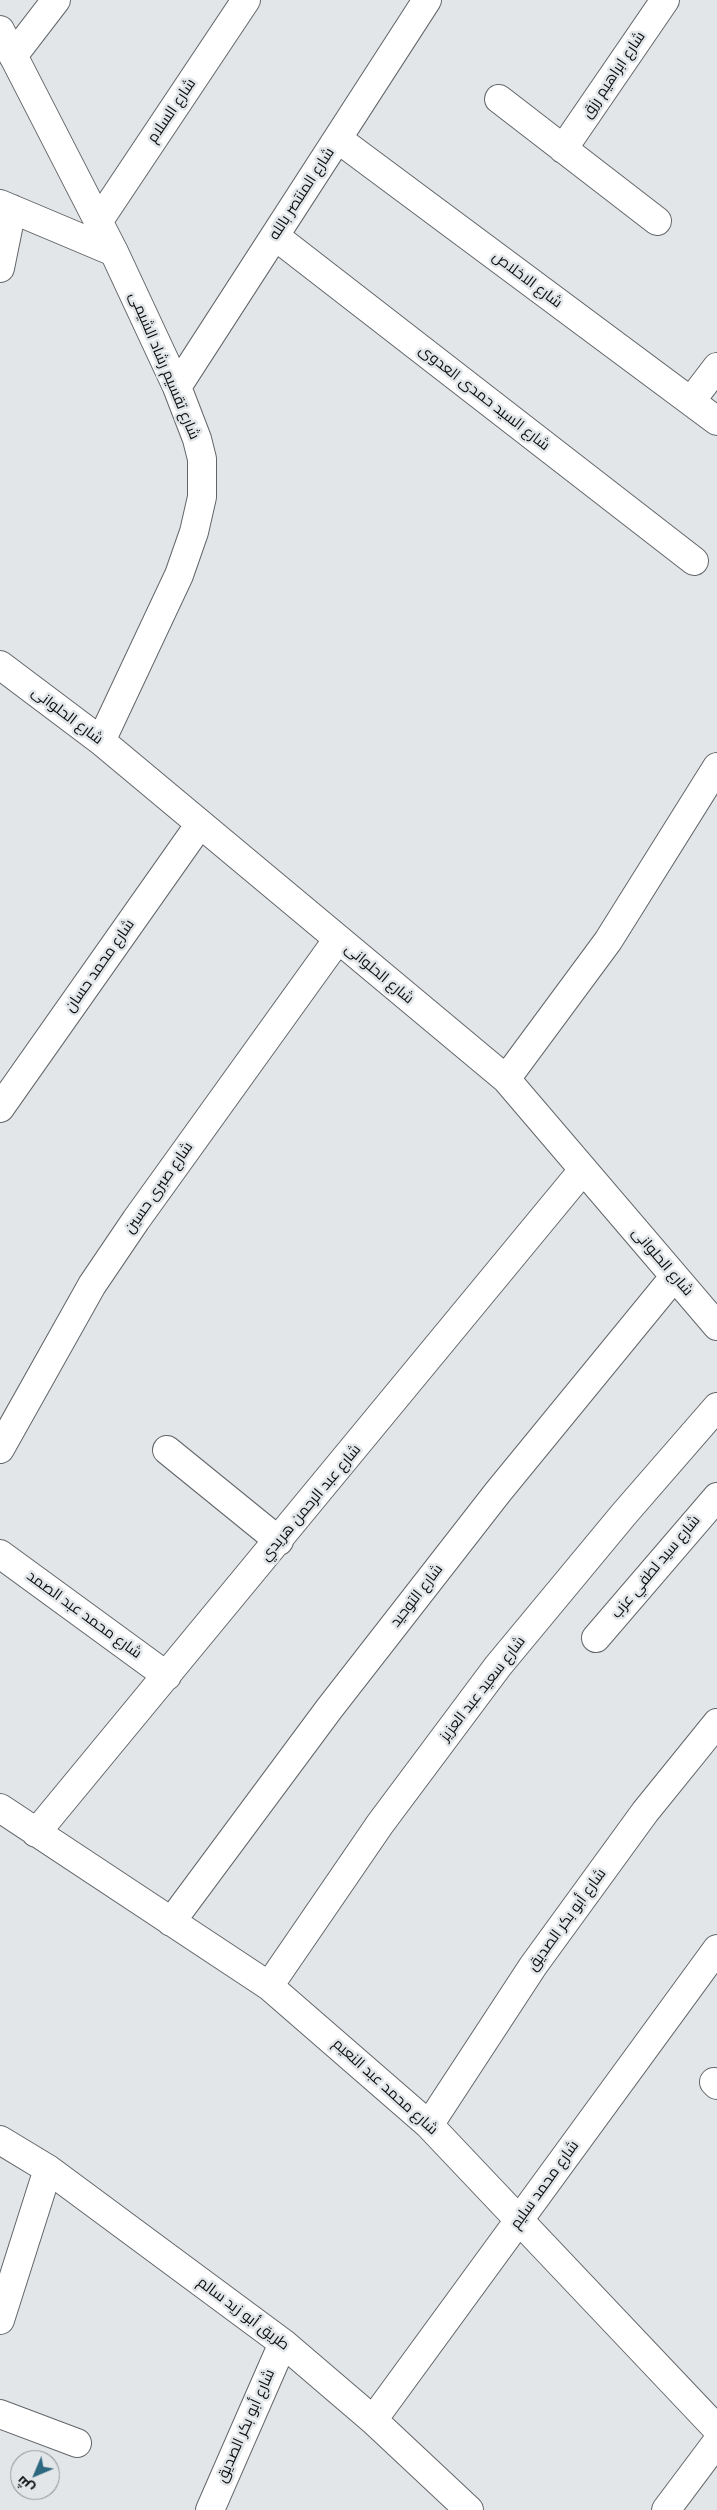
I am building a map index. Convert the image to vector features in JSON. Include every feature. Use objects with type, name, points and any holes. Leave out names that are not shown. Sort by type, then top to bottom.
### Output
[{"type":"street","points":[[13,56],[56,0]]},
{"type":"street","name":"شارع السلام","points":[[98,222],[246,0]]},
{"type":"street","name":"شارع المنتصر بالله","points":[[177,387],[427,0]]},
{"type":"street","name":"شارع ابراهيم رزق","points":[[563,149],[665,0]]},
{"type":"street","name":"شارع تقسيم رشاد الشيمى","points":[[0,30],[114,252],[177,387],[197,439],[202,460],[202,497],[194,532],[179,575],[101,741]]},
{"type":"street","points":[[499,99],[656,221]]},
{"type":"street","name":"شارع الاخلاص","points":[[338,139],[717,420]]},
{"type":"street","points":[[0,268],[6,206],[114,252]]},
{"type":"street","name":"شارع السيد حمدى العدوى","points":[[275,236],[694,561]]},
{"type":"street","points":[[691,401],[717,367]]},
{"type":"street","name":"شارع الحلوانى","points":[[0,665],[101,741],[506,1079],[674,1278],[717,1326]]},
{"type":"street","points":[[506,1079],[608,940],[717,767]]},
{"type":"street","name":"شارع محمد حسان","points":[[0,1108],[200,824]]},
{"type":"street","name":"شارع صبرى حسين","points":[[0,1449],[92,1285],[136,1220],[338,939]]},
{"type":"street","name":"شارع عبد الرحمن هريدي","points":[[36,1833],[584,1170]]},
{"type":"street","name":"شارع التوحيد","points":[[171,1922],[329,1709],[486,1508],[674,1278]]},
{"type":"street","name":"شارع سعيد عبد العزيز","points":[[269,1986],[380,1824],[498,1666],[624,1514],[717,1408]]},
{"type":"street","points":[[167,1450],[279,1541]]},
{"type":"street","name":"شارع سيد لطفي عزب","points":[[596,1638],[717,1497]]},
{"type":"street","name":"شارع محمد عبد الصمد","points":[[0,1554],[167,1676]]},
{"type":"street","name":"شارع أبو بكر الصديق","points":[[429,2125],[533,1966],[645,1812],[717,1723]]},
{"type":"street","name":"شارع محمد عبد النعيم","points":[[0,1808],[269,1986],[429,2125],[717,2429]]},
{"type":"street","name":"شارع محمد سليم","points":[[373,2420],[717,1949]]},
{"type":"street","name":"طريق أبو زيد سالم","points":[[0,2140],[48,2169],[283,2343],[373,2420],[469,2510]]},
{"type":"street","points":[[0,2320],[48,2169]]},
{"type":"street","name":"شارع أبو بكر الصديق","points":[[210,2510],[283,2343]]},
{"type":"street","points":[[0,2414],[76,2443]]},
{"type":"street","points":[[666,2510],[717,2442]]}]
